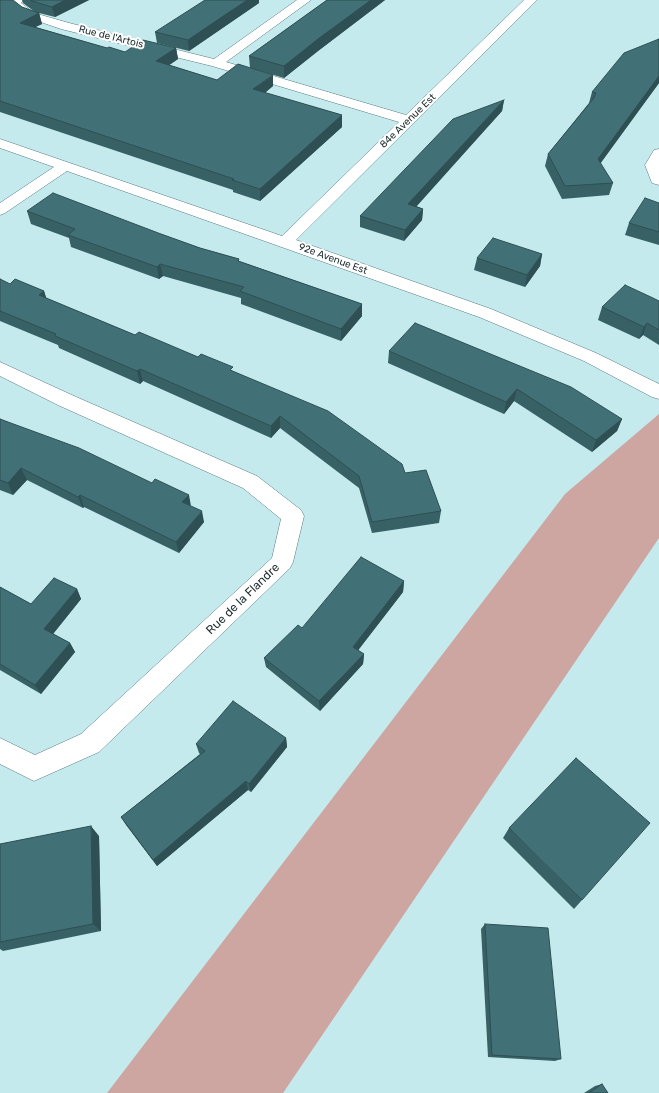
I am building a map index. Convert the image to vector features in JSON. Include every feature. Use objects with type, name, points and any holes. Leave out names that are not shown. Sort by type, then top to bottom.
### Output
[{"type":"street","name":"Rue de l'Artois","points":[[17,0],[14,3],[30,15],[65,26],[216,63],[407,120]]},
{"type":"street","points":[[216,63],[305,0]]},
{"type":"street","name":"84e Avenue Est","points":[[285,242],[407,120],[531,0]]},
{"type":"street","name":"92e Avenue Est","points":[[0,144],[285,242],[525,329],[595,359],[659,392]]},
{"type":"street","points":[[659,153],[652,165],[657,180],[659,181]]},
{"type":"street","points":[[0,210],[65,166]]},
{"type":"street","name":"Rue de la Flandre","points":[[0,368],[67,401],[250,482],[293,516],[282,562],[90,743],[34,768],[0,750]]},
{"type":"shaded area","points":[[659,414],[659,538],[283,1093],[107,1093],[565,494]]},
{"type":"building","points":[[0,0],[13,0],[22,7],[39,13],[20,23],[107,48],[109,47],[125,52],[143,40],[176,48],[156,61],[217,80],[238,64],[273,75],[253,89],[342,115],[260,189],[232,180],[234,179],[0,101]]},
{"type":"building","points":[[31,0],[65,0],[52,7]]},
{"type":"building","points":[[205,0],[247,0],[188,40],[155,32]]},
{"type":"building","points":[[327,0],[371,0],[284,66],[249,56]]},
{"type":"building","points":[[659,39],[659,76],[598,159],[613,183],[565,186],[548,154],[594,98],[596,93],[592,92],[624,53]]},
{"type":"building","points":[[504,100],[408,204],[423,209],[405,230],[360,216],[453,119]]},
{"type":"building","points":[[53,193],[161,234],[200,248],[239,259],[238,261],[362,304],[341,329],[240,291],[244,287],[160,264],[157,267],[68,235],[75,229],[27,211]]},
{"type":"building","points":[[645,198],[659,203],[659,232],[629,223]]},
{"type":"building","points":[[493,238],[542,254],[527,275],[477,258]]},
{"type":"building","points":[[0,279],[10,284],[15,279],[44,291],[39,295],[135,335],[139,332],[198,357],[201,354],[233,367],[230,370],[328,411],[402,464],[405,473],[426,470],[441,511],[372,522],[359,476],[280,416],[271,426],[140,369],[137,371],[55,336],[56,334],[0,311]]},
{"type":"building","points":[[625,285],[659,301],[659,330],[647,323],[644,327],[602,307]]},
{"type":"building","points":[[415,323],[571,387],[622,419],[596,440],[517,389],[506,402],[389,351]]},
{"type":"building","points":[[0,419],[79,448],[152,483],[155,479],[189,495],[182,502],[202,511],[176,542],[80,495],[78,497],[21,468],[8,483],[0,480]]},
{"type":"building","points":[[361,557],[404,581],[353,647],[364,654],[319,701],[264,658],[298,625],[302,628]]},
{"type":"building","points":[[54,578],[77,589],[44,629],[70,643],[35,685],[0,664],[0,587],[31,604]]},
{"type":"building","points":[[233,701],[286,738],[249,784],[246,781],[153,860],[121,817],[205,751],[196,744]]},
{"type":"building","points":[[576,758],[650,823],[582,900],[509,828]]},
{"type":"building","points":[[91,826],[93,924],[0,942],[0,844]]},
{"type":"building","points":[[485,924],[548,928],[561,1059],[492,1055]]},
{"type":"building","points":[[602,1084],[608,1093],[589,1093]]}]
